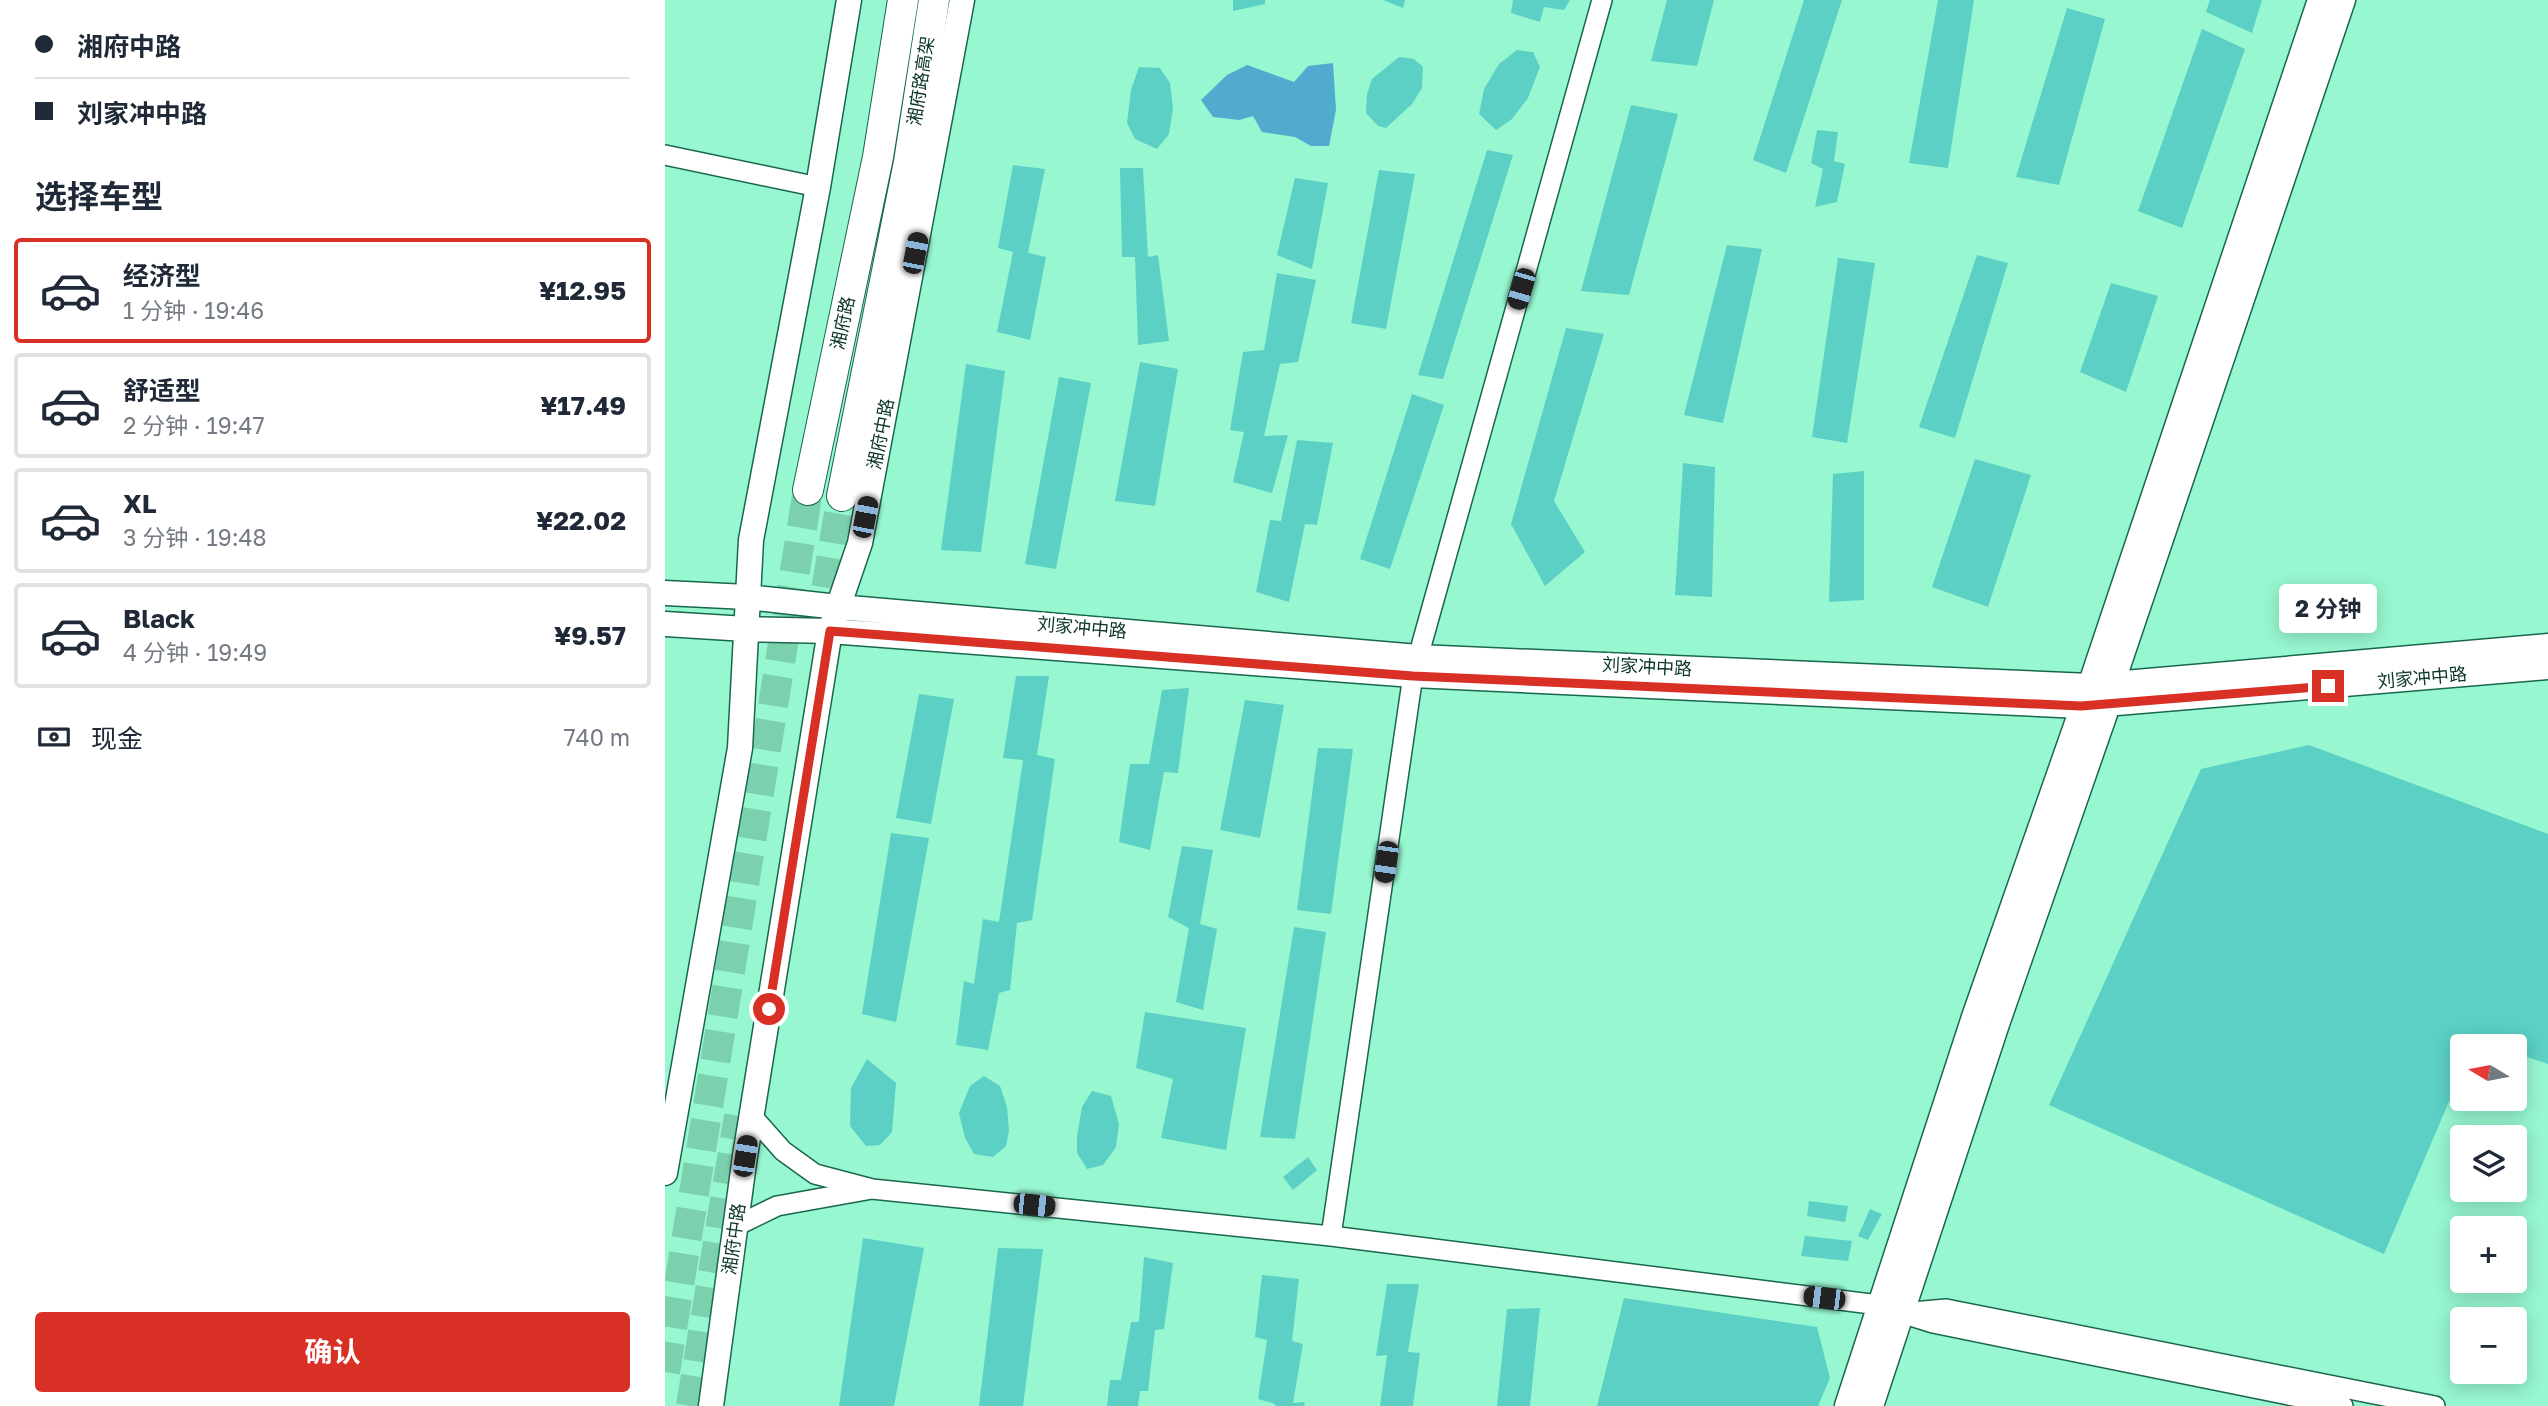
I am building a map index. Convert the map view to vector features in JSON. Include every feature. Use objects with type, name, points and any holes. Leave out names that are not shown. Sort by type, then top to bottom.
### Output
[{"type":"highway","name":"湘府路高架","points":[[878,157],[902,0]]},
{"type":"highway","name":"湘府路高架","points":[[909,162],[934,0]]},
{"type":"highway","name":"湘府路","points":[[808,489],[878,157]]},
{"type":"highway","name":"湘府路","points":[[842,496],[909,162]]},
{"type":"main road","points":[[665,1173],[740,748],[751,540],[818,187],[849,0]]},
{"type":"main road","name":"湘府中路","points":[[711,1406],[752,1116],[830,631],[860,543],[962,0]]},
{"type":"main road","points":[[1847,1406],[1890,1309],[1997,1024],[2098,695],[2320,0]]},
{"type":"main road","points":[[2098,695],[2343,0]]},
{"type":"main road","name":"刘家冲中路","points":[[665,593],[747,597],[1415,666]]},
{"type":"main road","name":"刘家冲中路","points":[[665,624],[830,631],[1415,666],[2098,695],[2548,667]]},
{"type":"main road","name":"刘家冲中路","points":[[2098,695],[2548,646]]},
{"type":"main road","points":[[1871,1406],[1890,1309]]},
{"type":"street","points":[[1331,1236],[1415,666],[1602,0]]},
{"type":"street","points":[[665,155],[818,187]]},
{"type":"street","points":[[752,1116],[783,1151],[815,1174],[872,1189],[1331,1236],[1890,1309],[1946,1309],[2435,1406]]},
{"type":"street","points":[[736,1226],[777,1206],[872,1189]]},
{"type":"street","points":[[1890,1309],[1933,1323],[2343,1406]]},
{"type":"water","points":[[1333,63],[1336,110],[1329,146],[1311,146],[1295,137],[1262,132],[1253,116],[1239,120],[1213,117],[1201,100],[1227,75],[1247,65],[1294,82],[1308,66]]},
{"type":"building","points":[[1233,0],[1265,0],[1265,4],[1233,11]]},
{"type":"building","points":[[1383,0],[1405,0],[1403,8]]},
{"type":"building","points":[[1513,0],[1570,0],[1564,10],[1544,7],[1540,22],[1511,13]]},
{"type":"building","points":[[1667,0],[1714,0],[1697,66],[1651,61]]},
{"type":"building","points":[[1804,0],[1842,0],[1786,173],[1753,160]]},
{"type":"building","points":[[1938,0],[1974,0],[1948,168],[1909,163]]},
{"type":"building","points":[[2210,0],[2262,0],[2252,33],[2206,12]]},
{"type":"building","points":[[2067,8],[2105,19],[2059,185],[2016,177]]},
{"type":"building","points":[[2202,29],[2245,49],[2182,228],[2138,211]]},
{"type":"building","points":[[1517,50],[1533,52],[1540,67],[1528,98],[1512,119],[1496,130],[1479,114],[1484,89],[1499,64]]},
{"type":"building","points":[[1399,57],[1414,59],[1423,67],[1422,88],[1412,104],[1386,128],[1378,126],[1366,113],[1367,94],[1372,79]]},
{"type":"building","points":[[1139,67],[1160,68],[1170,83],[1173,108],[1169,134],[1157,149],[1135,139],[1127,123],[1131,90]]},
{"type":"building","points":[[1631,105],[1678,114],[1629,295],[1581,291]]},
{"type":"building","points":[[1817,130],[1838,132],[1834,161],[1845,164],[1837,202],[1815,207],[1823,169],[1811,163]]},
{"type":"building","points":[[1487,150],[1513,155],[1443,379],[1418,375]]},
{"type":"building","points":[[1013,165],[1045,169],[1028,253],[1046,257],[1030,340],[997,332],[1013,252],[998,248]]},
{"type":"building","points":[[1120,168],[1143,168],[1148,257],[1158,255],[1169,341],[1138,345],[1135,257],[1122,257]]},
{"type":"building","points":[[1379,170],[1415,174],[1386,329],[1351,323]]},
{"type":"building","points":[[1295,178],[1328,183],[1312,269],[1277,255]]},
{"type":"building","points":[[1727,245],[1762,249],[1723,423],[1684,415]]},
{"type":"building","points":[[1977,255],[2008,263],[1955,438],[1919,427]]},
{"type":"building","points":[[1838,258],[1875,263],[1847,443],[1812,437]]},
{"type":"building","points":[[1277,273],[1316,280],[1298,362],[1280,364],[1264,436],[1288,435],[1272,493],[1233,482],[1244,432],[1230,430],[1243,352],[1264,350]]},
{"type":"building","points":[[2111,283],[2158,296],[2126,392],[2080,372]]},
{"type":"building","points":[[1566,328],[1604,334],[1554,501],[1585,552],[1545,586],[1511,524]]},
{"type":"building","points":[[1140,362],[1178,369],[1155,506],[1115,501]]},
{"type":"building","points":[[966,364],[1005,371],[981,552],[941,550]]},
{"type":"building","points":[[1059,377],[1091,383],[1056,569],[1025,564]]},
{"type":"building","points":[[1412,394],[1444,405],[1390,569],[1360,559]]},
{"type":"building","points":[[1297,440],[1333,443],[1317,525],[1305,524],[1289,602],[1256,592],[1270,520],[1281,521]]},
{"type":"building","points":[[1975,459],[2031,475],[1988,607],[1932,587]]},
{"type":"building","points":[[1683,463],[1715,467],[1712,597],[1675,595]]},
{"type":"building","points":[[1864,471],[1864,600],[1829,602],[1833,474]]},
{"type":"building","points":[[1016,676],[1049,676],[1037,755],[1055,759],[1032,920],[1017,923],[1010,990],[999,993],[988,1050],[956,1045],[964,981],[974,984],[983,919],[999,922],[1023,760],[1003,758]]},
{"type":"building","points":[[1189,688],[1178,773],[1164,772],[1150,850],[1119,842],[1130,764],[1149,764],[1162,690]]},
{"type":"building","points":[[919,694],[954,699],[931,824],[896,818]]},
{"type":"building","points":[[1245,700],[1284,705],[1260,838],[1220,830]]},
{"type":"building","points":[[2309,745],[2548,834],[2548,1064],[2527,1057],[2527,1034],[2450,1034],[2450,1099],[2384,1254],[2049,1105],[2201,769]]},
{"type":"building","points":[[1318,748],[1353,749],[1331,914],[1297,910]]},
{"type":"building","points":[[891,833],[929,838],[896,1022],[862,1014]]},
{"type":"building","points":[[1182,846],[1213,850],[1200,924],[1217,929],[1203,1010],[1176,1002],[1189,928],[1168,917]]},
{"type":"building","points":[[1294,927],[1326,932],[1295,1139],[1260,1137]]},
{"type":"building","points":[[1145,1012],[1246,1028],[1226,1150],[1161,1138],[1173,1079],[1136,1068]]},
{"type":"building","points":[[867,1059],[896,1083],[892,1132],[880,1145],[866,1146],[850,1126],[851,1088]]},
{"type":"building","points":[[984,1076],[1000,1086],[1007,1107],[1009,1131],[1006,1146],[993,1157],[974,1154],[965,1138],[959,1113],[970,1086]]},
{"type":"building","points":[[1092,1091],[1111,1096],[1119,1124],[1116,1147],[1103,1165],[1087,1169],[1077,1153],[1077,1136],[1082,1107]]},
{"type":"building","points":[[1308,1157],[1317,1170],[1293,1190],[1283,1177]]},
{"type":"building","points":[[1809,1201],[1848,1206],[1845,1222],[1807,1216]]},
{"type":"building","points":[[1870,1209],[1882,1214],[1868,1240],[1858,1236]]},
{"type":"building","points":[[1805,1236],[1852,1241],[1848,1261],[1801,1256]]},
{"type":"building","points":[[863,1238],[924,1248],[894,1406],[839,1406]]},
{"type":"building","points":[[998,1248],[1043,1249],[1023,1406],[979,1406]]},
{"type":"building","points":[[1144,1257],[1173,1263],[1164,1329],[1155,1330],[1148,1391],[1140,1391],[1138,1406],[1107,1406],[1110,1380],[1121,1380],[1131,1322],[1139,1322]]},
{"type":"building","points":[[1262,1275],[1299,1279],[1292,1341],[1303,1344],[1293,1403],[1305,1402],[1304,1406],[1275,1406],[1258,1399],[1267,1340],[1255,1337]]},
{"type":"building","points":[[1387,1284],[1419,1284],[1408,1352],[1420,1353],[1413,1406],[1380,1406],[1387,1355],[1376,1356]]},
{"type":"building","points":[[1624,1298],[1817,1327],[1830,1378],[1818,1406],[1597,1406]]},
{"type":"building","points":[[1540,1308],[1530,1406],[1497,1406],[1507,1309]]},
{"type":"tunnel","points":[[665,1372],[808,490]]},
{"type":"tunnel","points":[[819,632],[842,496]]},
{"type":"tunnel","points":[[691,1406],[739,1116]]},
{"type":"route","points":[[769,1009],[830,631],[1413,676],[2081,706],[2328,686]]}]
